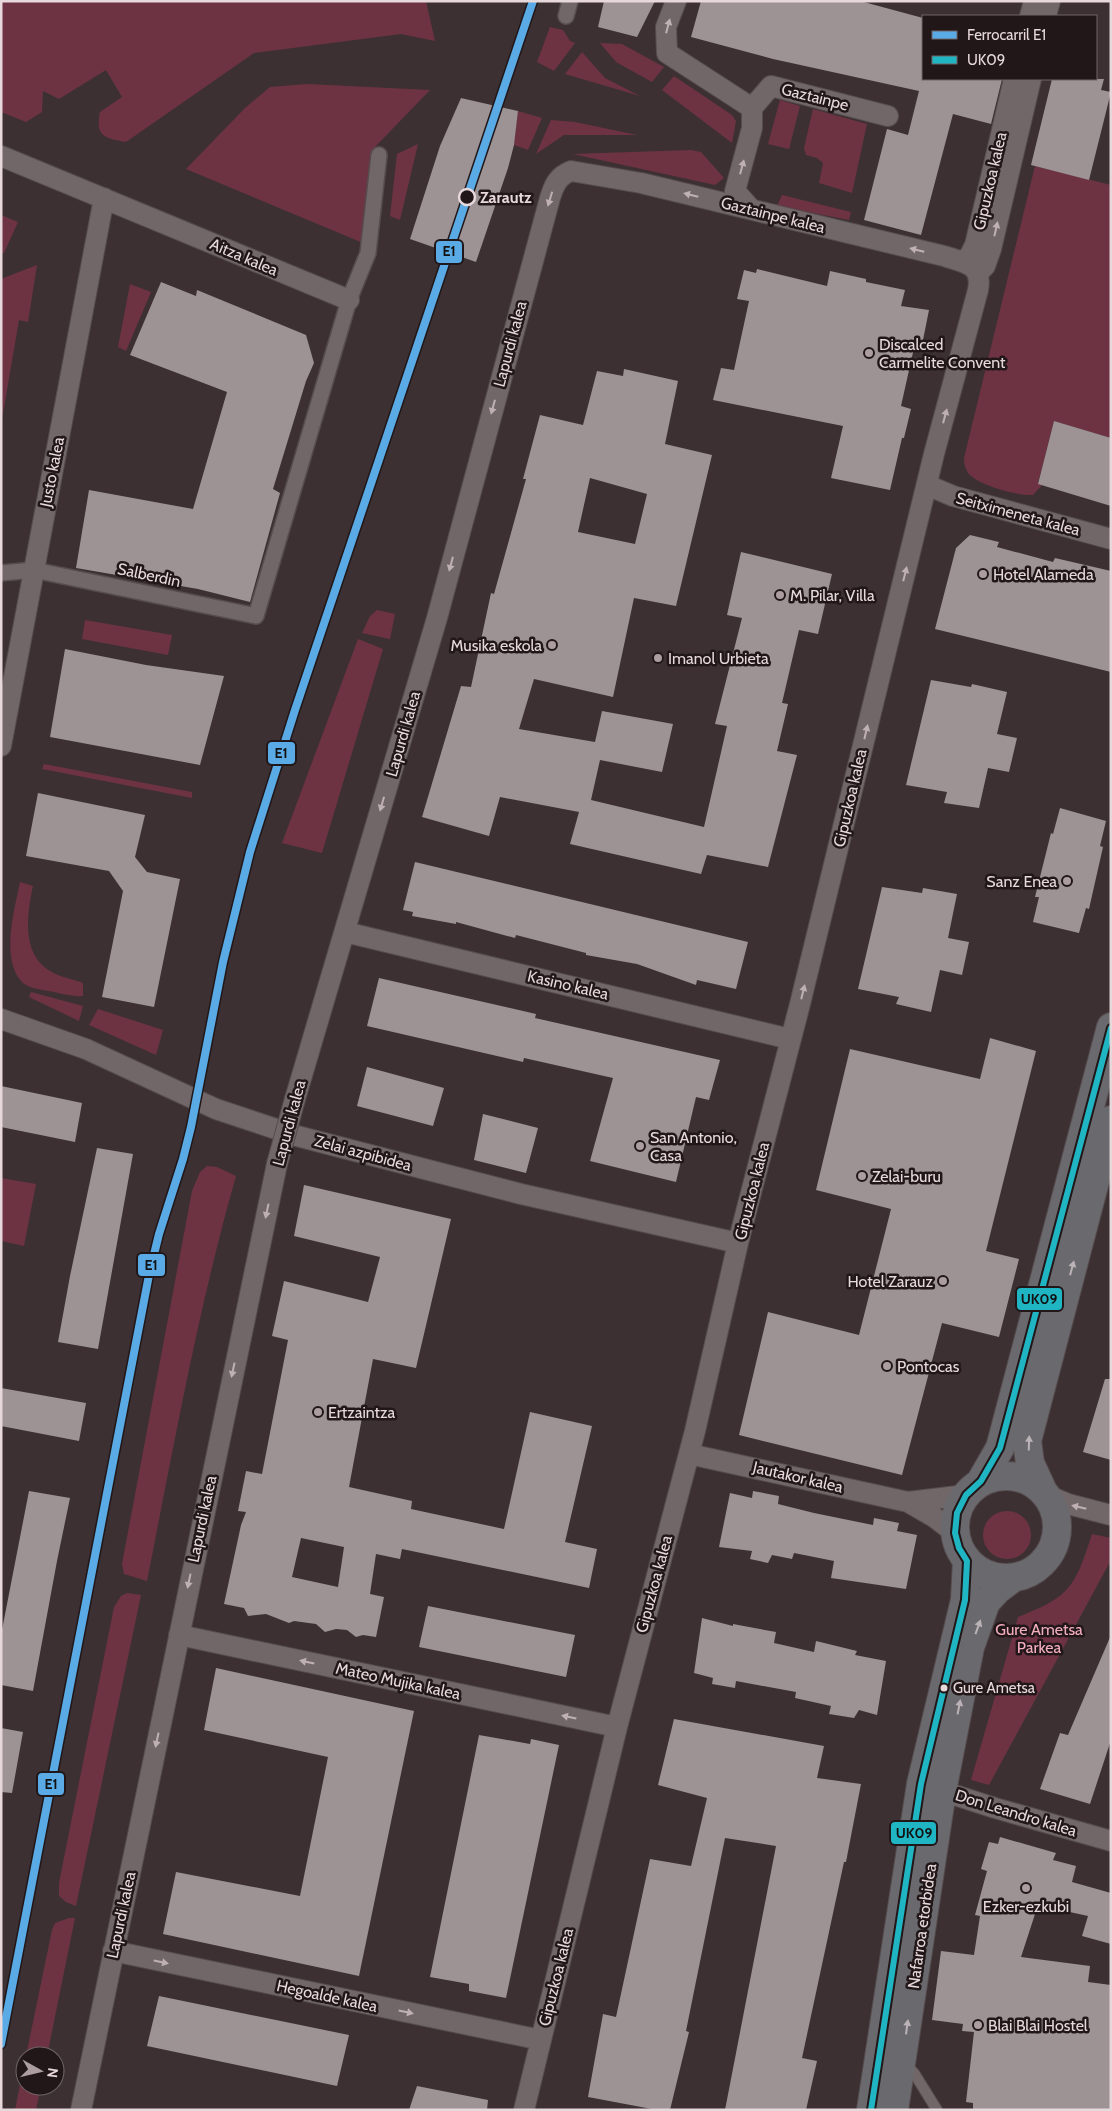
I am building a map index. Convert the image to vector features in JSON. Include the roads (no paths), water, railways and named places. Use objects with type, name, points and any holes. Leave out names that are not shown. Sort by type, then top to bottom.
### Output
[{"type":"highway","points":[[1111,1027],[1000,1448],[956,1513],[955,1533],[959,1548],[967,1561],[980,1572],[996,1578],[1013,1578],[1030,1573],[1044,1562],[1054,1548],[1058,1530],[1056,1512],[1030,1463],[1027,1441],[1111,1120]]},
{"type":"highway","points":[[974,1488],[1005,1475],[1025,1478],[1045,1492]]},
{"type":"highway","name":"Nafarroa etorbidea","points":[[894,2110],[891,2057],[931,1787],[966,1600],[967,1561]]},
{"type":"highway","name":"Nafarroa etorbidea","points":[[931,1787],[970,1647],[986,1602],[997,1590],[1013,1578]]},
{"type":"highway","name":"Nafarroa etorbidea","points":[[871,2110],[891,2057]]},
{"type":"street","points":[[566,16],[570,1]]},
{"type":"street","points":[[676,1],[666,27],[667,53],[752,108],[752,128],[735,191],[751,209]]},
{"type":"street","points":[[1030,15],[1034,1]]},
{"type":"street","points":[[1046,15],[1050,1]]},
{"type":"street","name":"Gipuzkoa kalea","points":[[524,2110],[617,1727],[689,1454],[738,1244],[800,1004],[978,290],[980,279],[971,268],[970,256],[975,246],[1014,80]]},
{"type":"street","name":"Gipuzkoa kalea","points":[[971,268],[985,266],[991,249],[1031,80]]},
{"type":"street","name":"Gaztainpe","points":[[752,108],[771,86],[888,116]]},
{"type":"street","points":[[349,300],[368,253],[379,155]]},
{"type":"street","name":"Aitza kalea","points":[[1,156],[349,300]]},
{"type":"street","name":"Lapurdi kalea","points":[[81,2110],[278,1164],[295,1099],[437,618],[550,198],[555,184],[562,174],[571,171],[582,172]]},
{"type":"street","name":"Gaztainpe kalea","points":[[582,172],[641,183],[751,209],[971,268]]},
{"type":"street","name":"Justo kalea","points":[[1,746],[104,198]]},
{"type":"street","name":"Salberdin","points":[[1,572],[34,570],[256,616],[349,300]]},
{"type":"street","name":"Seitximeneta kalea","points":[[928,485],[953,496],[1111,539]]},
{"type":"street","name":"Kasino kalea","points":[[345,932],[790,1039]]},
{"type":"street","name":"Zelai azpibidea","points":[[1,1019],[86,1049],[216,1109],[297,1136],[539,1198],[738,1244]]},
{"type":"street","name":"Jautakor kalea","points":[[689,1454],[908,1502],[934,1517],[955,1533]]},
{"type":"street","name":"Jautakor kalea","points":[[908,1502],[974,1488]]},
{"type":"street","points":[[1045,1492],[1068,1504],[1111,1515]]},
{"type":"street","name":"Mateo Mujika kalea","points":[[179,1635],[617,1727]]},
{"type":"street","name":"Don Leandro kalea","points":[[931,1787],[994,1808],[1111,1841]]},
{"type":"street","name":"Hegoalde kalea","points":[[113,1951],[541,2040]]},
{"type":"lane","points":[[891,2057],[914,2073],[937,2110]]},
{"type":"rail line","name":"E1","points":[[1,2044],[149,1275],[159,1234],[183,1159],[191,1127],[223,962],[250,852],[295,710],[533,1]]},
{"type":"place","name":"Zarautz","points":[[467,197]]},
{"type":"place","name":"Discalced Carmelite Convent","points":[[869,353]]},
{"type":"place","name":"Hotel Alameda","points":[[983,574]]},
{"type":"place","name":"M. Pilar, Villa","points":[[780,595]]},
{"type":"place","name":"Musika eskola","points":[[552,645]]},
{"type":"place","name":"Imanol Urbieta","points":[[658,658]]},
{"type":"place","name":"Sanz Enea","points":[[1067,881]]},
{"type":"place","name":"San Antonio, Casa","points":[[640,1146]]},
{"type":"place","name":"Zelai-buru","points":[[862,1176]]},
{"type":"place","name":"Hotel Zarauz","points":[[943,1281]]},
{"type":"place","name":"Pontocas","points":[[887,1366]]},
{"type":"place","name":"Ertzaintza","points":[[318,1412]]},
{"type":"place","name":"Gure Ametsa","points":[[944,1688]]},
{"type":"place","name":"Ezker-ezkubi","points":[[1026,1888]]},
{"type":"place","name":"Blai Blai Hostel","points":[[978,2025]]},
{"type":"park label","name":"Gure Ametsa Parkea","points":[[1039,1638]]}]
